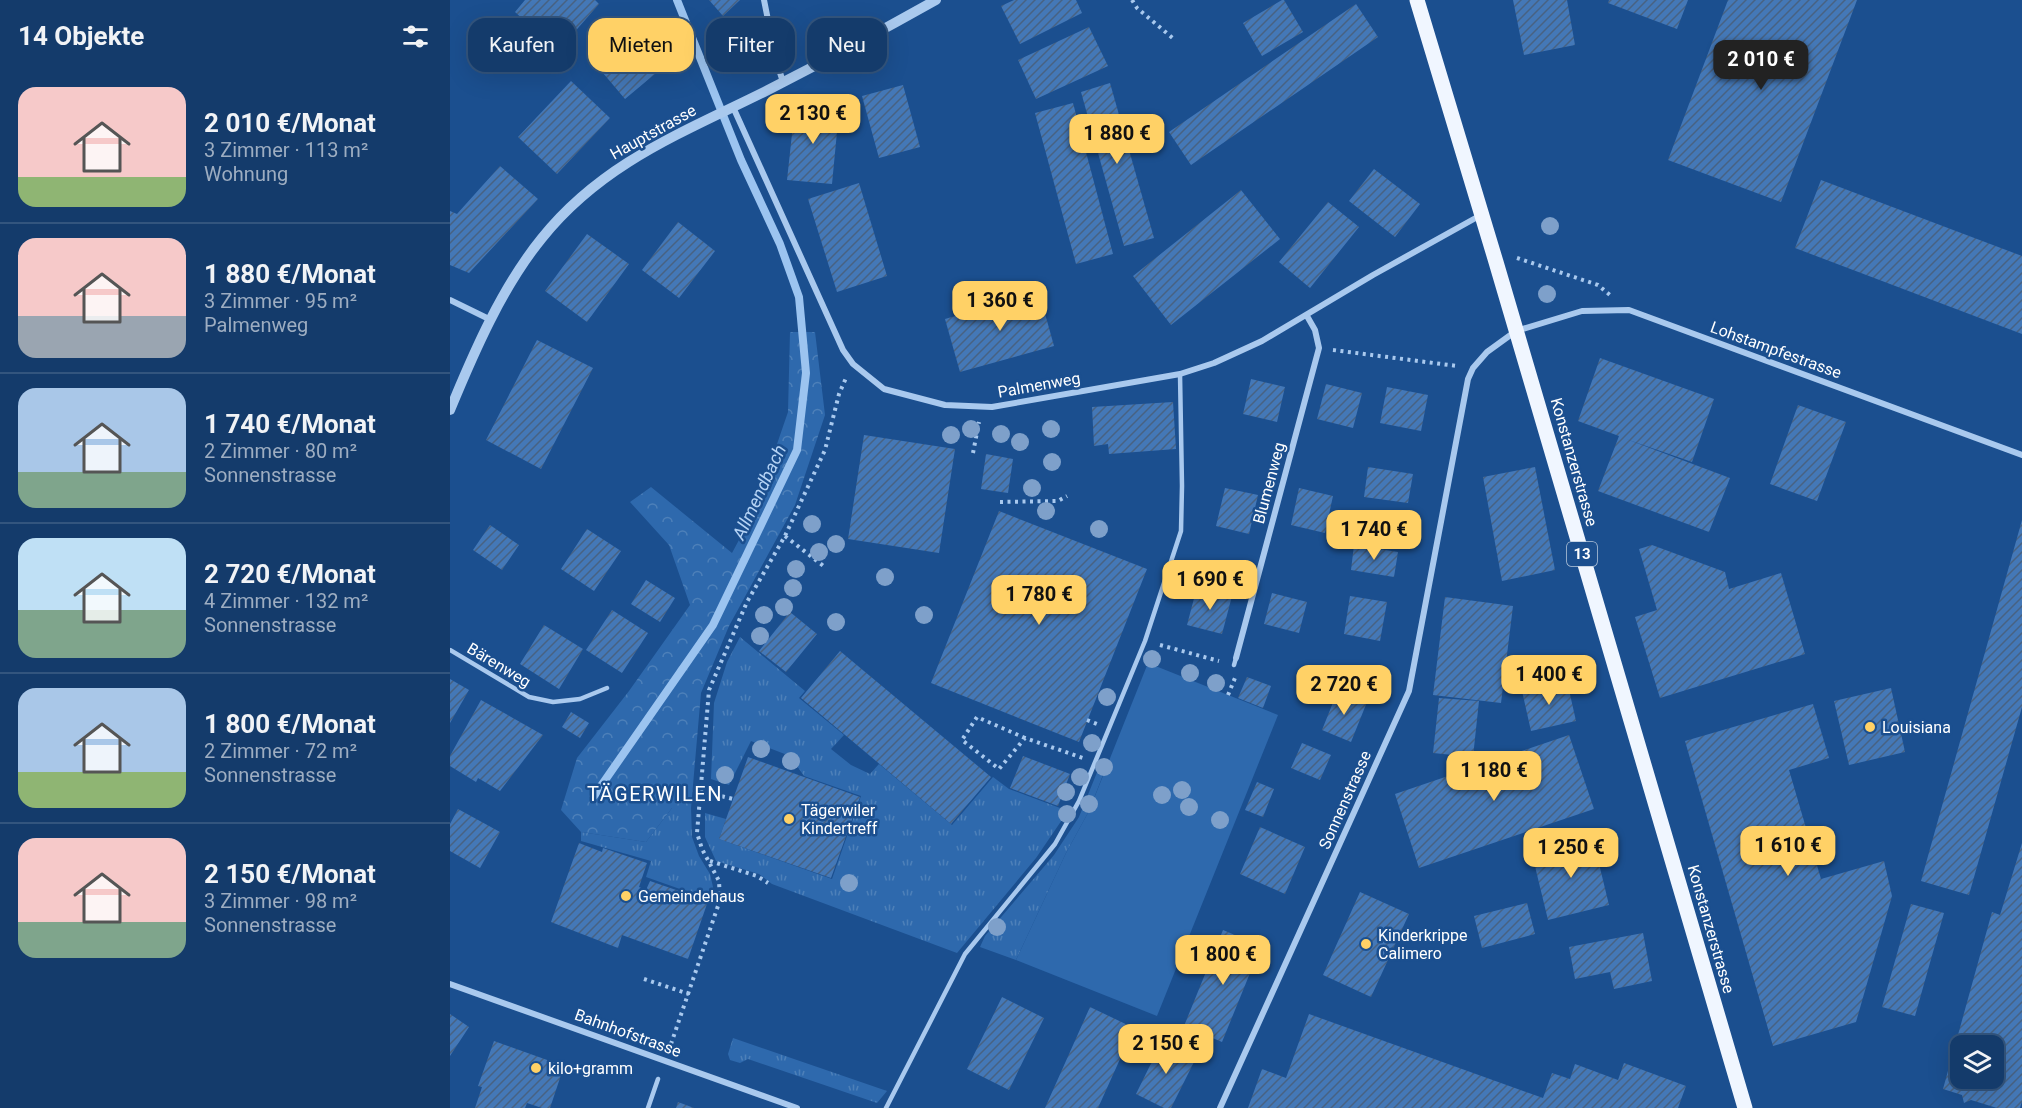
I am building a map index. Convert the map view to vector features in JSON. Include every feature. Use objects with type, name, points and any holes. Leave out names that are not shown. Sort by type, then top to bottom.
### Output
[{"type":"main road","name":"Konstanzerstrasse","points":[[1417,0],[1745,1108]]},
{"type":"street","points":[[764,0],[776,60],[783,82]]},
{"type":"street","name":"Hauptstrasse","points":[[450,410],[491,320],[516,277],[542,238],[576,202],[621,165],[665,140],[783,82],[936,0]]},
{"type":"street","name":"Palmenweg","points":[[733,107],[843,350],[853,364],[884,389],[945,405],[982,407],[1004,405],[1180,374],[1214,363],[1307,316],[1373,275],[1482,215]]},
{"type":"street","points":[[450,300],[491,320]]},
{"type":"street","name":"Lohstampfestrasse","points":[[1516,331],[1582,311],[1629,310],[2022,455]]},
{"type":"street","points":[[1307,316],[1315,330],[1318,348]]},
{"type":"street","name":"Sonnenstrasse","points":[[1220,1108],[1409,691],[1468,379],[1473,368],[1487,352],[1516,331]]},
{"type":"street","name":"Blumenweg","points":[[1235,661],[1318,348]]},
{"type":"street","name":"Bahnhofstrasse","points":[[450,984],[797,1108]]},
{"type":"lane","points":[[886,1108],[965,954],[1054,844],[1079,801],[1145,641],[1180,531],[1182,486],[1180,374]]},
{"type":"lane","name":"Bärenweg","points":[[450,650],[529,697],[553,702],[580,699],[607,688]]},
{"type":"lane","points":[[648,1108],[658,1079]]},
{"type":"path","points":[[1132,0],[1137,8],[1175,40]]},
{"type":"path","points":[[1513,257],[1598,285],[1629,310]]},
{"type":"path","points":[[1318,348],[1458,366]]},
{"type":"path","points":[[671,1044],[720,900],[719,881],[702,849],[697,833],[709,690],[747,602],[785,536],[825,450],[839,394],[853,364]]},
{"type":"path","points":[[973,453],[982,407]]},
{"type":"path","points":[[1000,502],[1058,501],[1067,496]]},
{"type":"path","points":[[785,536],[826,568]]},
{"type":"path","points":[[1145,641],[1235,661],[1240,667],[1228,695]]},
{"type":"path","points":[[1024,738],[999,769],[962,740],[977,717],[1024,738],[1073,754]]},
{"type":"path","points":[[700,791],[734,799]]},
{"type":"path","points":[[709,861],[757,876],[768,883]]},
{"type":"path","points":[[644,979],[689,994]]},
{"type":"green space","points":[[790,332],[815,332],[825,415],[795,505],[729,626],[701,693],[691,808],[672,808],[646,842],[581,832],[561,810],[577,758],[629,691],[690,605],[669,545],[630,502],[651,487],[732,553],[753,514],[788,412]]},
{"type":"green space","points":[[740,637],[805,691],[799,698],[844,735],[831,749],[851,765],[870,774],[879,764],[952,825],[993,777],[1009,789],[1068,811],[1036,858],[957,953],[772,884],[759,874],[716,861],[705,837],[705,813],[726,819],[719,839],[832,879],[861,796],[804,776],[790,756],[751,741],[729,785],[711,779],[714,703],[727,662]]},
{"type":"green space","points":[[1148,663],[1278,715],[1157,1016],[1016,960],[1066,853],[1089,811]]},
{"type":"green space","points":[[1102,760],[1108,762],[1089,811],[1066,853],[1016,960],[980,947],[985,936],[1054,855],[1079,817]]},
{"type":"green space","points":[[672,808],[691,808],[692,837],[699,856],[710,874],[714,901],[646,877],[651,861],[581,841],[581,832],[646,842]]},
{"type":"green space","points":[[733,1038],[887,1091],[877,1103],[748,1059],[740,1063],[730,1060],[728,1054]]},
{"type":"building","points":[[525,0],[595,0],[599,4],[576,30],[576,18],[522,18],[515,12]]},
{"type":"building","points":[[709,0],[740,0],[723,16]]},
{"type":"building","points":[[1014,0],[1076,0],[1082,13],[1020,44],[1001,6]]},
{"type":"building","points":[[1282,0],[1303,32],[1262,56],[1243,23]]},
{"type":"building","points":[[1513,0],[1567,0],[1575,45],[1524,55]]},
{"type":"building","points":[[1609,0],[1688,0],[1677,29],[1608,3]]},
{"type":"building","points":[[1728,0],[1857,0],[1781,202],[1668,160]]},
{"type":"building","points":[[1356,4],[1378,37],[1191,165],[1169,132]]},
{"type":"building","points":[[1089,27],[1108,66],[1036,99],[1018,60]]},
{"type":"building","points":[[602,72],[657,72],[625,99]]},
{"type":"building","points":[[571,81],[610,118],[557,174],[518,137]]},
{"type":"building","points":[[1110,83],[1154,238],[1124,246],[1081,92]]},
{"type":"building","points":[[903,85],[920,147],[879,158],[862,96]]},
{"type":"building","points":[[1073,103],[1113,254],[1076,264],[1035,113]]},
{"type":"building","points":[[795,106],[839,111],[832,184],[787,180]]},
{"type":"building","points":[[500,166],[538,199],[469,273],[450,265],[450,211],[457,214]]},
{"type":"building","points":[[1374,169],[1420,204],[1395,237],[1349,201]]},
{"type":"building","points":[[1821,180],[2022,256],[2022,334],[1795,248]]},
{"type":"building","points":[[859,183],[887,276],[837,292],[808,199]]},
{"type":"building","points":[[1241,190],[1280,239],[1171,325],[1133,276]]},
{"type":"building","points":[[1328,202],[1359,227],[1310,288],[1279,262]]},
{"type":"building","points":[[678,222],[715,251],[679,298],[642,270]]},
{"type":"building","points":[[587,234],[629,264],[587,322],[545,291]]},
{"type":"building","points":[[1039,292],[1054,346],[960,372],[945,319]]},
{"type":"building","points":[[537,340],[593,368],[541,469],[486,440]]},
{"type":"building","points":[[1600,358],[1714,399],[1692,462],[1626,439],[1730,478],[1709,532],[1598,491],[1619,436],[1578,421]]},
{"type":"building","points":[[1251,379],[1285,387],[1277,422],[1243,414]]},
{"type":"building","points":[[1326,384],[1362,393],[1353,428],[1317,419]]},
{"type":"building","points":[[1387,387],[1428,395],[1421,431],[1380,423]]},
{"type":"building","points":[[1173,402],[1176,449],[1109,454],[1108,444],[1094,446],[1092,407]]},
{"type":"building","points":[[1798,405],[1846,422],[1817,501],[1770,484]]},
{"type":"building","points":[[864,435],[955,449],[939,553],[848,539]]},
{"type":"building","points":[[986,454],[1013,459],[1008,493],[981,489]]},
{"type":"building","points":[[1368,467],[1413,474],[1408,503],[1364,497]]},
{"type":"building","points":[[1535,467],[1555,570],[1502,581],[1483,477]]},
{"type":"building","points":[[1225,488],[1258,495],[1249,534],[1216,526]]},
{"type":"building","points":[[1299,488],[1333,496],[1325,533],[1291,525]]},
{"type":"building","points":[[999,511],[1147,569],[1079,742],[931,683]]},
{"type":"building","points":[[2022,520],[2022,707],[1969,895],[1921,881]]},
{"type":"building","points":[[490,525],[519,545],[502,570],[473,550]]},
{"type":"building","points":[[587,529],[621,551],[594,591],[561,569]]},
{"type":"building","points":[[1354,545],[1398,552],[1394,577],[1351,570]]},
{"type":"building","points":[[1652,545],[1725,572],[1729,589],[1781,573],[1805,654],[1660,698],[1635,617],[1657,610],[1639,549]]},
{"type":"building","points":[[646,580],[675,598],[660,622],[631,604]]},
{"type":"building","points":[[1197,587],[1232,596],[1222,634],[1187,625]]},
{"type":"building","points":[[1272,593],[1307,602],[1299,633],[1264,624]]},
{"type":"building","points":[[1350,596],[1387,602],[1380,641],[1344,634]]},
{"type":"building","points":[[1445,597],[1513,606],[1501,703],[1433,695]]},
{"type":"building","points":[[612,610],[648,633],[622,673],[586,650]]},
{"type":"building","points":[[790,612],[817,634],[786,672],[759,651]]},
{"type":"building","points":[[544,625],[583,649],[559,689],[520,664]]},
{"type":"building","points":[[840,651],[991,777],[951,824],[801,698]]},
{"type":"building","points":[[1247,677],[1271,686],[1263,708],[1238,698]]},
{"type":"building","points":[[450,679],[469,690],[450,723]]},
{"type":"building","points":[[1567,681],[1576,721],[1531,731],[1522,691]]},
{"type":"building","name":"Louisiana","points":[[1891,688],[1905,752],[1849,765],[1834,701]]},
{"type":"building","points":[[1338,690],[1367,702],[1351,742],[1322,730]]},
{"type":"building","points":[[1439,698],[1479,701],[1473,757],[1433,753]]},
{"type":"building","points":[[481,700],[543,735],[500,791],[478,778],[476,782],[450,766],[450,756]]},
{"type":"building","points":[[1813,704],[1829,758],[1789,770],[1821,879],[1884,861],[1892,896],[1856,1022],[1773,1046],[1685,741]]},
{"type":"building","points":[[571,712],[589,723],[580,738],[562,727]]},
{"type":"building","points":[[1569,735],[1594,809],[1419,868],[1395,794]]},
{"type":"building","points":[[1302,743],[1331,755],[1320,780],[1291,768]]},
{"type":"building","points":[[1023,756],[1070,774],[1058,806],[1010,788]]},
{"type":"building","name":"Tägerwiler Kindertreff","points":[[748,757],[860,797],[831,878],[719,839]]},
{"type":"building","points":[[1257,782],[1274,789],[1263,817],[1245,810]]},
{"type":"building","points":[[458,809],[500,832],[480,868],[450,851],[450,824]]},
{"type":"building","points":[[1260,827],[1305,847],[1285,894],[1240,874]]},
{"type":"building","points":[[1593,839],[1609,905],[1548,920],[1532,854]]},
{"type":"building","name":"Gemeindehaus","points":[[579,843],[602,852],[603,848],[647,863],[639,887],[646,890],[650,881],[708,901],[688,959],[622,935],[618,948],[551,922]]},
{"type":"building","points":[[2022,843],[2022,1101],[2020,1108],[1997,1108],[1971,1100],[1964,1103],[1962,1095],[1943,1089],[1950,1064],[1950,1089],[2004,1089],[2004,1035],[1958,1035],[1992,912],[2000,915]]},
{"type":"building","name":"Kinderkrippe Calimero","points":[[1360,892],[1409,914],[1371,997],[1323,975]]},
{"type":"building","points":[[1527,903],[1535,934],[1482,948],[1474,916]]},
{"type":"building","points":[[1911,904],[1944,913],[1915,1016],[1882,1007]]},
{"type":"building","points":[[1223,930],[1261,946],[1222,1042],[1184,1026]]},
{"type":"building","points":[[1643,933],[1652,981],[1614,989],[1610,972],[1575,979],[1569,947]]},
{"type":"building","points":[[1002,997],[1044,1018],[1009,1090],[967,1069]]},
{"type":"building","points":[[1090,1007],[1134,1028],[1098,1108],[1045,1108]]},
{"type":"building","points":[[450,1014],[469,1027],[450,1056]]},
{"type":"building","points":[[1309,1014],[1543,1098],[1552,1073],[1570,1079],[1575,1064],[1618,1080],[1624,1063],[1686,1086],[1678,1108],[1248,1108],[1262,1069],[1286,1078]]},
{"type":"building","points":[[1163,1039],[1197,1056],[1171,1108],[1164,1108],[1136,1094]]},
{"type":"building","points":[[494,1041],[564,1066],[550,1108],[527,1103],[525,1108],[475,1108],[482,1087],[478,1086]]},
{"type":"building","points":[[678,1102],[694,1108],[676,1108]]},
{"type":"waterway","name":"Allmendbach","points":[[594,796],[713,625],[797,450],[806,373],[799,297],[780,244],[741,160],[677,0]]},
{"type":"place","name":"Louisiana","points":[[1870,727]]},
{"type":"place","name":"Tägerwiler Kindertreff","points":[[789,819]]},
{"type":"place","name":"Gemeindehaus","points":[[626,896]]},
{"type":"place","name":"Kinderkrippe Calimero","points":[[1366,944]]},
{"type":"place","name":"kilo+gramm","points":[[536,1068]]},
{"type":"district","name":"TÄGERWILEN","points":[[655,794]]}]
